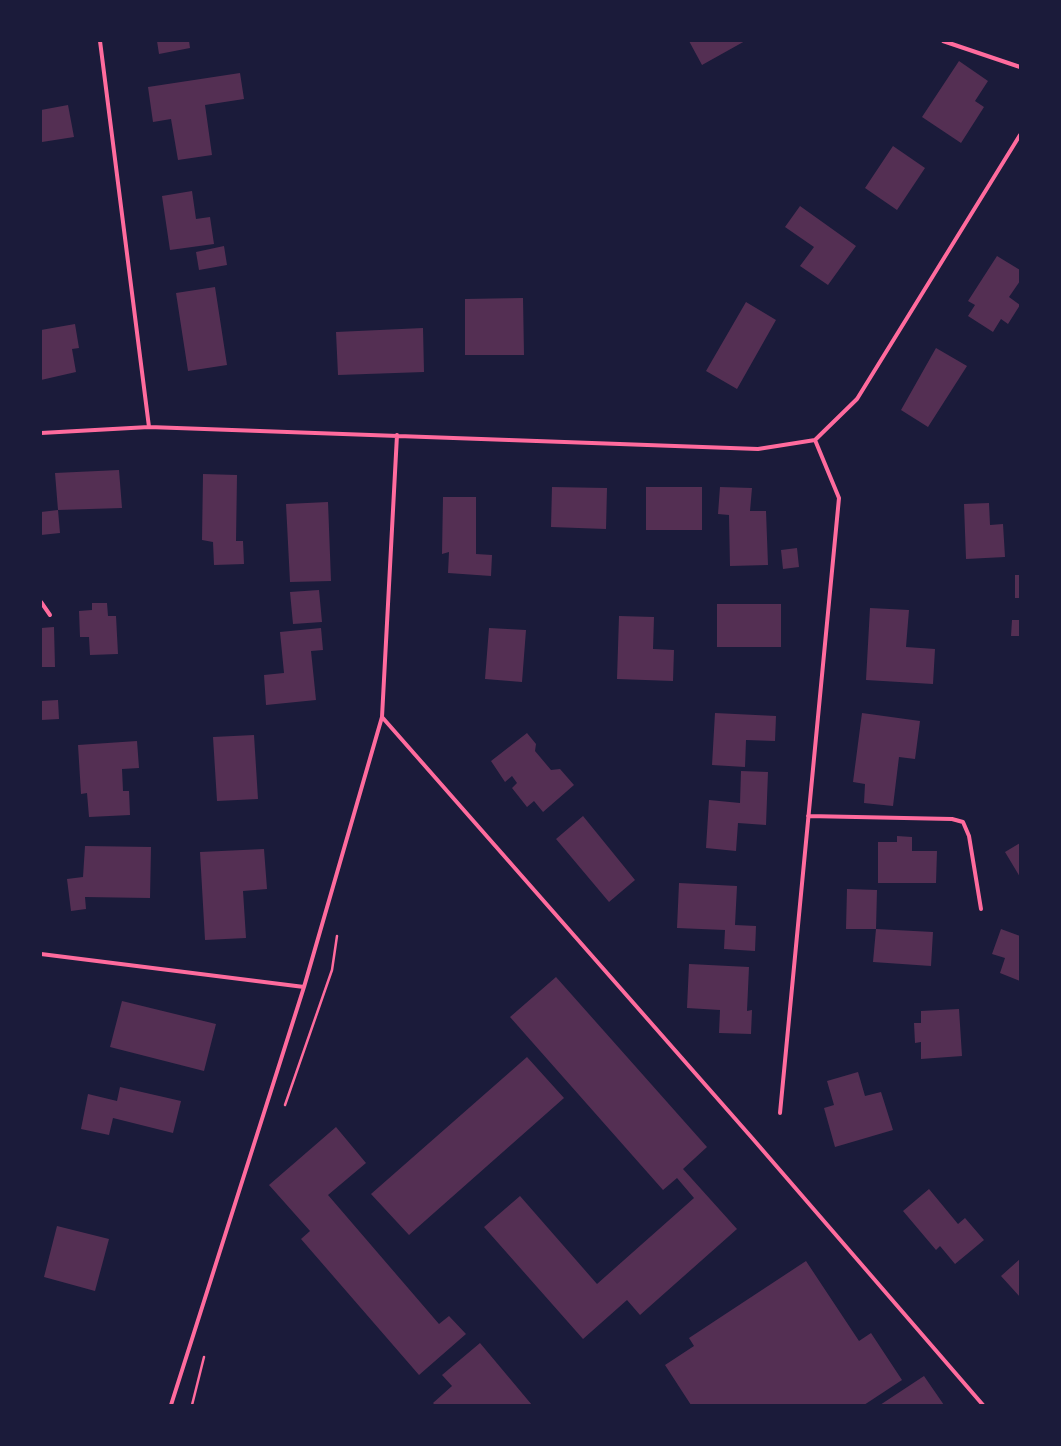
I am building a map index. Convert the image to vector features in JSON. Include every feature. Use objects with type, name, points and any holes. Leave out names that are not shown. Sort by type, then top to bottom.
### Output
[{"type":"street","points":[[100,41],[149,427]]},
{"type":"street","points":[[942,41],[1020,67]]},
{"type":"street","points":[[41,433],[149,427],[758,449],[815,440],[857,399],[1020,135]]},
{"type":"street","points":[[171,1405],[304,987],[382,718],[397,435]]},
{"type":"street","points":[[780,1114],[839,498],[815,440]]},
{"type":"street","points":[[41,602],[50,615]]},
{"type":"street","points":[[382,718],[753,1139],[983,1405]]},
{"type":"street","points":[[808,816],[952,819],[963,822],[970,836],[981,909]]},
{"type":"street","points":[[41,954],[304,987]]},
{"type":"building","points":[[157,41],[189,41],[190,48],[159,54]]},
{"type":"building","points":[[689,41],[745,41],[702,65]]},
{"type":"building","points":[[959,61],[988,81],[975,101],[984,107],[961,143],[922,117]]},
{"type":"building","points":[[240,73],[244,99],[205,105],[212,155],[178,160],[171,119],[153,122],[148,87]]},
{"type":"building","points":[[68,105],[74,137],[42,142],[41,110]]},
{"type":"building","points":[[893,146],[925,168],[897,210],[865,188]]},
{"type":"building","points":[[192,191],[196,219],[210,217],[214,244],[170,250],[162,196]]},
{"type":"building","points":[[800,206],[856,246],[828,285],[800,266],[814,247],[785,227]]},
{"type":"building","points":[[224,246],[227,265],[199,270],[196,252]]},
{"type":"building","points":[[997,256],[1020,270],[1020,281],[1009,297],[1020,305],[1008,324],[1001,319],[993,332],[968,316],[975,305],[968,301]]},
{"type":"building","points":[[215,287],[227,365],[188,371],[176,293]]},
{"type":"building","points":[[523,298],[524,355],[465,355],[465,299]]},
{"type":"building","points":[[746,302],[776,320],[737,389],[706,371]]},
{"type":"building","points":[[75,324],[79,348],[72,349],[76,372],[41,380],[41,330]]},
{"type":"building","points":[[423,328],[424,372],[338,375],[336,332]]},
{"type":"building","points":[[936,348],[967,366],[928,427],[901,410]]},
{"type":"building","points":[[119,470],[122,508],[58,510],[55,473]]},
{"type":"building","points":[[203,474],[237,475],[236,541],[243,541],[244,564],[214,565],[213,542],[202,540]]},
{"type":"building","points":[[552,487],[607,488],[606,529],[551,527]]},
{"type":"building","points":[[646,487],[702,487],[702,530],[646,530]]},
{"type":"building","points":[[720,487],[752,488],[750,511],[766,511],[768,565],[730,566],[729,515],[718,514]]},
{"type":"building","points":[[443,497],[476,497],[476,554],[492,555],[491,576],[448,573],[449,552],[442,554]]},
{"type":"building","points":[[328,502],[331,581],[290,582],[286,504]]},
{"type":"building","points":[[989,503],[990,525],[1003,524],[1005,557],[966,559],[964,504]]},
{"type":"building","points":[[58,510],[60,533],[41,535],[41,512]]},
{"type":"building","points":[[797,548],[799,567],[783,569],[781,550]]},
{"type":"building","points":[[1015,575],[1020,575],[1020,598],[1015,598]]},
{"type":"building","points":[[319,590],[322,622],[293,624],[290,592]]},
{"type":"building","points":[[92,603],[107,603],[108,616],[116,616],[118,654],[90,655],[89,637],[80,637],[79,611],[92,610]]},
{"type":"building","points":[[717,604],[781,604],[781,647],[717,647]]},
{"type":"building","points":[[870,608],[909,610],[906,647],[935,649],[933,684],[866,680]]},
{"type":"building","points":[[619,616],[654,617],[653,649],[674,650],[673,681],[617,679]]},
{"type":"building","points":[[1012,620],[1020,620],[1020,636],[1011,636]]},
{"type":"building","points":[[54,627],[55,667],[41,667],[41,628]]},
{"type":"building","points":[[321,628],[323,650],[311,651],[316,700],[266,705],[264,675],[284,673],[280,632]]},
{"type":"building","points":[[489,628],[526,630],[522,682],[485,679]]},
{"type":"building","points":[[58,700],[59,719],[41,720],[41,701]]},
{"type":"building","points":[[715,713],[776,716],[775,741],[746,740],[745,767],[712,765]]},
{"type":"building","points":[[862,713],[920,721],[915,759],[899,757],[893,806],[864,803],[865,784],[853,782]]},
{"type":"building","points":[[527,733],[536,744],[535,751],[551,770],[560,769],[574,785],[543,812],[534,801],[527,807],[512,788],[517,783],[512,776],[505,782],[491,761]]},
{"type":"building","points":[[254,735],[258,799],[217,801],[213,737]]},
{"type":"building","points":[[137,741],[139,768],[122,769],[123,791],[129,791],[130,815],[89,817],[87,793],[81,794],[78,745]]},
{"type":"building","points":[[741,771],[768,772],[766,825],[738,823],[736,851],[706,848],[709,800],[740,803]]},
{"type":"building","points":[[583,816],[635,880],[609,902],[556,839]]},
{"type":"building","points":[[897,836],[912,837],[912,851],[937,851],[936,883],[878,883],[878,842],[897,842]]},
{"type":"building","points":[[1020,843],[1020,877],[1005,852]]},
{"type":"building","points":[[85,846],[151,847],[150,898],[85,897],[86,909],[71,911],[67,879],[83,877]]},
{"type":"building","points":[[264,849],[267,889],[243,891],[246,938],[205,940],[200,852]]},
{"type":"building","points":[[679,883],[737,886],[735,925],[756,926],[755,951],[724,949],[725,930],[677,928]]},
{"type":"building","points":[[847,889],[877,890],[876,929],[846,929]]},
{"type":"building","points":[[876,929],[933,932],[931,966],[873,962]]},
{"type":"building","points":[[1001,929],[1020,936],[1020,981],[1000,973],[1005,958],[992,954]]},
{"type":"building","points":[[689,964],[749,967],[747,1011],[752,1010],[751,1034],[719,1033],[720,1010],[687,1008]]},
{"type":"building","points":[[556,977],[707,1147],[683,1169],[737,1229],[640,1315],[627,1300],[583,1339],[484,1227],[520,1196],[597,1284],[694,1198],[677,1178],[663,1190],[510,1017]]},
{"type":"building","points":[[122,1001],[216,1024],[204,1071],[110,1047]]},
{"type":"building","points":[[959,1009],[962,1056],[921,1059],[921,1042],[915,1043],[914,1023],[921,1023],[921,1011]]},
{"type":"building","points":[[527,1057],[564,1098],[409,1235],[371,1194]]},
{"type":"building","points":[[858,1072],[865,1096],[881,1092],[893,1130],[835,1147],[824,1108],[834,1105],[827,1081]]},
{"type":"building","points":[[120,1087],[181,1101],[173,1133],[113,1118],[109,1135],[81,1129],[88,1094],[117,1101]]},
{"type":"building","points":[[336,1127],[366,1163],[328,1195],[439,1324],[449,1316],[466,1334],[419,1375],[301,1239],[310,1231],[269,1185]]},
{"type":"building","points":[[929,1189],[958,1224],[965,1218],[984,1240],[955,1264],[940,1246],[936,1250],[903,1211]]},
{"type":"building","points":[[57,1226],[109,1239],[95,1291],[44,1277]]},
{"type":"building","points":[[1020,1259],[1020,1297],[1001,1276]]},
{"type":"building","points":[[806,1261],[859,1341],[871,1333],[902,1380],[864,1405],[691,1405],[665,1365],[694,1346],[689,1338]]},
{"type":"building","points":[[480,1343],[532,1405],[435,1405],[433,1403],[452,1386],[442,1375]]},
{"type":"building","points":[[924,1376],[944,1405],[880,1405]]}]
